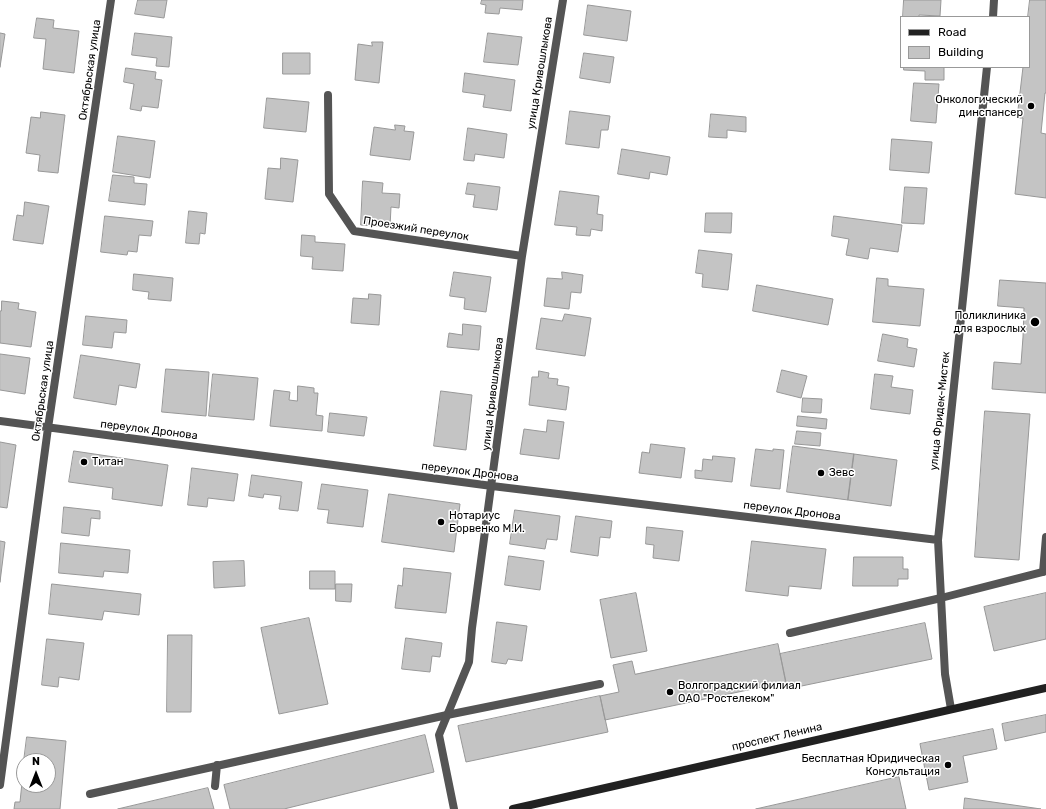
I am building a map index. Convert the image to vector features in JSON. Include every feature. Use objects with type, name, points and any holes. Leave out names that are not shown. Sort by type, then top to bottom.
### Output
[{"type":"main road","name":"проспект Ленина","points":[[512,809],[1046,688]]},
{"type":"street","name":"Октябрьская улица","points":[[0,785],[48,428],[111,0]]},
{"type":"street","name":"улица Кривошлыкова","points":[[454,809],[439,735],[469,662],[472,628],[522,256],[563,0]]},
{"type":"street","points":[[993,16],[994,0]]},
{"type":"street","name":"улица Фридек-Мистек","points":[[951,709],[945,674],[938,540],[987,68]]},
{"type":"street","name":"Проезжий переулок","points":[[328,96],[329,194],[354,231],[522,256]]},
{"type":"street","name":"переулок Дронова","points":[[0,421],[492,486],[938,540]]},
{"type":"street","points":[[790,633],[941,598],[1045,571],[1046,537]]},
{"type":"street","points":[[90,794],[447,715],[600,684]]},
{"type":"street","points":[[215,786],[217,766]]},
{"type":"building","points":[[138,0],[167,0],[164,18],[135,14]]},
{"type":"building","points":[[482,0],[523,0],[522,10],[500,8],[499,14],[485,13],[486,5],[481,4]]},
{"type":"building","points":[[904,0],[941,0],[940,16],[903,16]]},
{"type":"building","name":"Онкологический динспансер","points":[[1030,0],[1046,0],[1046,93],[1041,133],[1046,134],[1046,198],[1015,194],[1023,118],[1017,118],[1023,68],[1030,68],[1030,16],[1028,16]]},
{"type":"building","points":[[588,5],[631,11],[627,41],[584,35]]},
{"type":"building","points":[[37,18],[54,20],[53,28],[79,31],[74,73],[43,69],[46,39],[34,38]]},
{"type":"building","points":[[0,33],[5,34],[0,67]]},
{"type":"building","points":[[135,33],[172,37],[169,67],[156,66],[157,58],[132,55]]},
{"type":"building","points":[[488,33],[522,37],[518,65],[484,62]]},
{"type":"building","points":[[372,42],[383,42],[379,83],[355,80],[358,44],[372,46]]},
{"type":"building","points":[[283,53],[310,53],[310,74],[283,74]]},
{"type":"building","points":[[584,53],[614,57],[610,83],[580,78]]},
{"type":"building","points":[[126,68],[156,72],[155,79],[162,80],[158,108],[142,106],[141,111],[130,109],[134,84],[124,82]]},
{"type":"building","points":[[904,68],[944,68],[944,80],[925,80],[925,71],[904,70]]},
{"type":"building","points":[[465,73],[515,80],[511,111],[483,107],[485,95],[463,92]]},
{"type":"building","points":[[914,83],[939,84],[936,123],[911,121]]},
{"type":"building","points":[[267,98],[309,102],[306,132],[264,128]]},
{"type":"building","points":[[570,111],[610,116],[608,130],[601,130],[599,148],[566,144]]},
{"type":"building","points":[[41,112],[65,115],[58,173],[38,171],[40,155],[26,153],[31,117],[40,118]]},
{"type":"building","points":[[711,114],[746,117],[746,132],[727,130],[727,138],[709,137]]},
{"type":"building","points":[[395,125],[405,126],[404,131],[414,132],[410,160],[370,155],[374,127],[395,130]]},
{"type":"building","points":[[468,128],[507,134],[504,158],[475,154],[474,161],[464,160]]},
{"type":"building","points":[[118,136],[155,141],[150,178],[113,172]]},
{"type":"building","points":[[892,139],[932,142],[929,173],[890,170]]},
{"type":"building","points":[[622,149],[670,157],[667,175],[650,172],[649,179],[618,174]]},
{"type":"building","points":[[281,158],[298,160],[293,202],[265,199],[268,168],[280,169]]},
{"type":"building","points":[[113,175],[134,177],[134,183],[147,184],[145,205],[109,201]]},
{"type":"building","points":[[363,181],[383,183],[382,193],[400,194],[399,208],[391,207],[390,227],[361,225]]},
{"type":"building","points":[[468,183],[500,187],[497,210],[473,207],[475,195],[466,194]]},
{"type":"building","points":[[905,187],[927,188],[924,224],[902,223]]},
{"type":"building","points":[[560,191],[599,196],[597,214],[603,215],[602,231],[591,229],[590,236],[576,235],[577,227],[555,225]]},
{"type":"building","points":[[25,202],[49,206],[43,244],[13,240],[17,215],[23,216]]},
{"type":"building","points":[[189,211],[207,213],[205,234],[200,233],[199,244],[186,243]]},
{"type":"building","points":[[706,213],[732,213],[731,233],[705,232]]},
{"type":"building","points":[[105,216],[153,221],[151,236],[139,235],[137,252],[128,251],[127,255],[101,252]]},
{"type":"building","points":[[834,216],[902,225],[898,252],[870,248],[868,259],[846,255],[849,239],[832,236]]},
{"type":"building","points":[[302,235],[315,236],[315,242],[345,244],[343,271],[312,269],[313,257],[301,256]]},
{"type":"building","points":[[699,250],[732,254],[728,290],[702,287],[703,274],[696,273]]},
{"type":"building","points":[[454,272],[491,277],[486,312],[464,309],[465,298],[450,296]]},
{"type":"building","points":[[562,272],[583,275],[581,293],[571,292],[569,309],[544,306],[547,278],[562,279]]},
{"type":"building","points":[[134,274],[173,278],[171,301],[148,299],[149,292],[133,290]]},
{"type":"building","points":[[877,278],[888,279],[888,286],[924,289],[920,326],[873,322]]},
{"type":"building","name":"Поликлиника для взрослых","points":[[1000,280],[1046,283],[1046,393],[992,389],[994,362],[1021,364],[1023,337],[1024,308],[998,306]]},
{"type":"building","points":[[757,285],[833,299],[828,325],[753,311]]},
{"type":"building","points":[[369,294],[381,295],[379,325],[351,323],[353,298],[368,299]]},
{"type":"building","points":[[2,301],[19,303],[18,309],[36,312],[31,347],[0,343],[0,311]]},
{"type":"building","points":[[565,314],[591,318],[585,356],[536,349],[541,318],[562,321]]},
{"type":"building","points":[[86,316],[127,320],[126,333],[114,332],[112,348],[83,345]]},
{"type":"building","points":[[463,324],[481,326],[479,350],[447,347],[449,333],[462,335]]},
{"type":"building","points":[[883,334],[908,339],[907,347],[917,349],[914,367],[878,361]]},
{"type":"building","points":[[0,354],[30,358],[25,394],[0,390]]},
{"type":"building","points":[[81,355],[140,364],[136,388],[119,385],[116,405],[74,398]]},
{"type":"building","points":[[166,369],[209,372],[206,416],[162,412]]},
{"type":"building","points":[[782,370],[807,376],[801,398],[777,392]]},
{"type":"building","points":[[539,371],[549,373],[548,378],[558,379],[557,385],[569,387],[566,410],[529,405],[532,377],[538,377]]},
{"type":"building","points":[[213,374],[258,378],[254,420],[209,416]]},
{"type":"building","points":[[875,374],[893,376],[891,387],[913,390],[910,414],[871,409]]},
{"type":"building","points":[[298,386],[314,388],[314,393],[318,393],[316,415],[323,416],[322,431],[270,426],[274,390],[290,392],[289,400],[297,401]]},
{"type":"building","points":[[441,391],[472,395],[466,450],[434,446]]},
{"type":"building","points":[[803,398],[822,399],[821,413],[802,412]]},
{"type":"building","points":[[985,411],[1030,414],[1019,560],[975,557]]},
{"type":"building","points":[[330,413],[367,417],[364,436],[328,432]]},
{"type":"building","points":[[798,416],[827,419],[826,429],[797,426]]},
{"type":"building","points":[[548,420],[564,422],[559,459],[520,454],[524,429],[546,432]]},
{"type":"building","points":[[797,431],[821,433],[820,446],[795,444]]},
{"type":"building","points":[[0,442],[16,445],[7,508],[0,507]]},
{"type":"building","points":[[651,444],[685,448],[681,478],[639,473],[642,452],[649,453]]},
{"type":"building","name":"Зевс","points":[[793,446],[854,454],[848,500],[787,492]]},
{"type":"building","points":[[756,449],[773,451],[773,449],[784,450],[780,489],[751,486]]},
{"type":"building","points":[[74,451],[168,465],[162,506],[112,499],[113,488],[69,482]]},
{"type":"building","points":[[854,454],[897,460],[891,506],[848,500]]},
{"type":"building","points":[[713,456],[735,458],[732,482],[695,478],[695,470],[702,471],[703,459],[712,460]]},
{"type":"building","points":[[192,468],[238,474],[234,501],[208,498],[207,507],[188,505]]},
{"type":"building","points":[[252,475],[302,482],[298,511],[279,509],[281,496],[264,494],[263,498],[249,496]]},
{"type":"building","points":[[322,484],[368,490],[363,527],[327,523],[329,510],[318,509]]},
{"type":"building","points":[[389,494],[460,504],[454,552],[382,542]]},
{"type":"building","points":[[64,507],[100,511],[100,519],[91,518],[89,536],[62,533]]},
{"type":"building","points":[[515,510],[560,516],[557,540],[547,539],[545,549],[510,544]]},
{"type":"building","points":[[576,516],[612,521],[610,538],[600,537],[598,556],[571,552]]},
{"type":"building","points":[[647,527],[683,531],[679,561],[653,558],[654,545],[646,544]]},
{"type":"building","points":[[0,541],[5,542],[0,582]]},
{"type":"building","points":[[752,541],[826,549],[821,589],[789,586],[788,596],[746,591]]},
{"type":"building","points":[[61,543],[130,550],[128,573],[104,571],[103,577],[59,573]]},
{"type":"building","points":[[509,556],[544,561],[540,590],[505,585]]},
{"type":"building","points":[[854,557],[903,557],[903,569],[908,569],[908,579],[898,579],[898,586],[853,586]]},
{"type":"building","points":[[244,561],[245,586],[214,588],[213,562]]},
{"type":"building","points":[[404,568],[451,573],[446,613],[395,608],[398,585],[402,586]]},
{"type":"building","points":[[310,571],[335,571],[335,589],[310,589]]},
{"type":"building","points":[[52,584],[141,594],[139,615],[104,611],[102,620],[49,614]]},
{"type":"building","points":[[336,584],[352,584],[351,602],[336,601]]},
{"type":"building","points":[[636,593],[647,651],[611,658],[600,600]]},
{"type":"building","points":[[1046,593],[1046,639],[994,651],[984,607]]},
{"type":"building","points":[[309,618],[328,704],[279,714],[261,628]]},
{"type":"building","points":[[497,622],[527,626],[522,661],[508,659],[506,664],[492,662]]},
{"type":"building","points":[[925,623],[932,659],[787,689],[780,654]]},
{"type":"building","points":[[168,635],[192,635],[191,712],[167,712]]},
{"type":"building","points":[[406,638],[442,643],[440,657],[432,656],[430,672],[402,669]]},
{"type":"building","points":[[47,639],[84,643],[79,680],[59,677],[58,687],[42,685]]},
{"type":"building","points":[[778,644],[786,682],[605,720],[600,696],[619,692],[613,665],[632,661],[635,674]]},
{"type":"building","points":[[600,696],[608,732],[466,762],[458,726]]},
{"type":"building","points":[[1046,715],[1046,732],[1005,741],[1002,724]]},
{"type":"building","points":[[993,729],[997,749],[963,756],[968,782],[929,790],[920,744]]},
{"type":"building","points":[[425,735],[434,772],[284,809],[230,809],[224,785]]},
{"type":"building","points":[[27,737],[66,741],[60,809],[14,809],[15,802],[20,802],[21,793],[56,793],[56,753],[25,753]]},
{"type":"building","points":[[899,777],[906,809],[756,809]]},
{"type":"building","points":[[208,788],[214,809],[118,809]]},
{"type":"building","points":[[965,798],[1041,809],[964,809]]},
{"type":"place","name":"Онкологический динспансер","points":[[1031,106]]},
{"type":"place","name":"Поликлиника для взрослых","points":[[1035,322]]},
{"type":"place","name":"Титан","points":[[84,462]]},
{"type":"place","name":"Зевс","points":[[821,473]]},
{"type":"place","name":"Нотариус Борвенко М.И.","points":[[441,522]]},
{"type":"place","name":"Волгоградский филиал ОАО \"Ростелеком\"","points":[[670,692]]},
{"type":"place","name":"Бесплатная Юридическая Консультация","points":[[948,765]]}]
